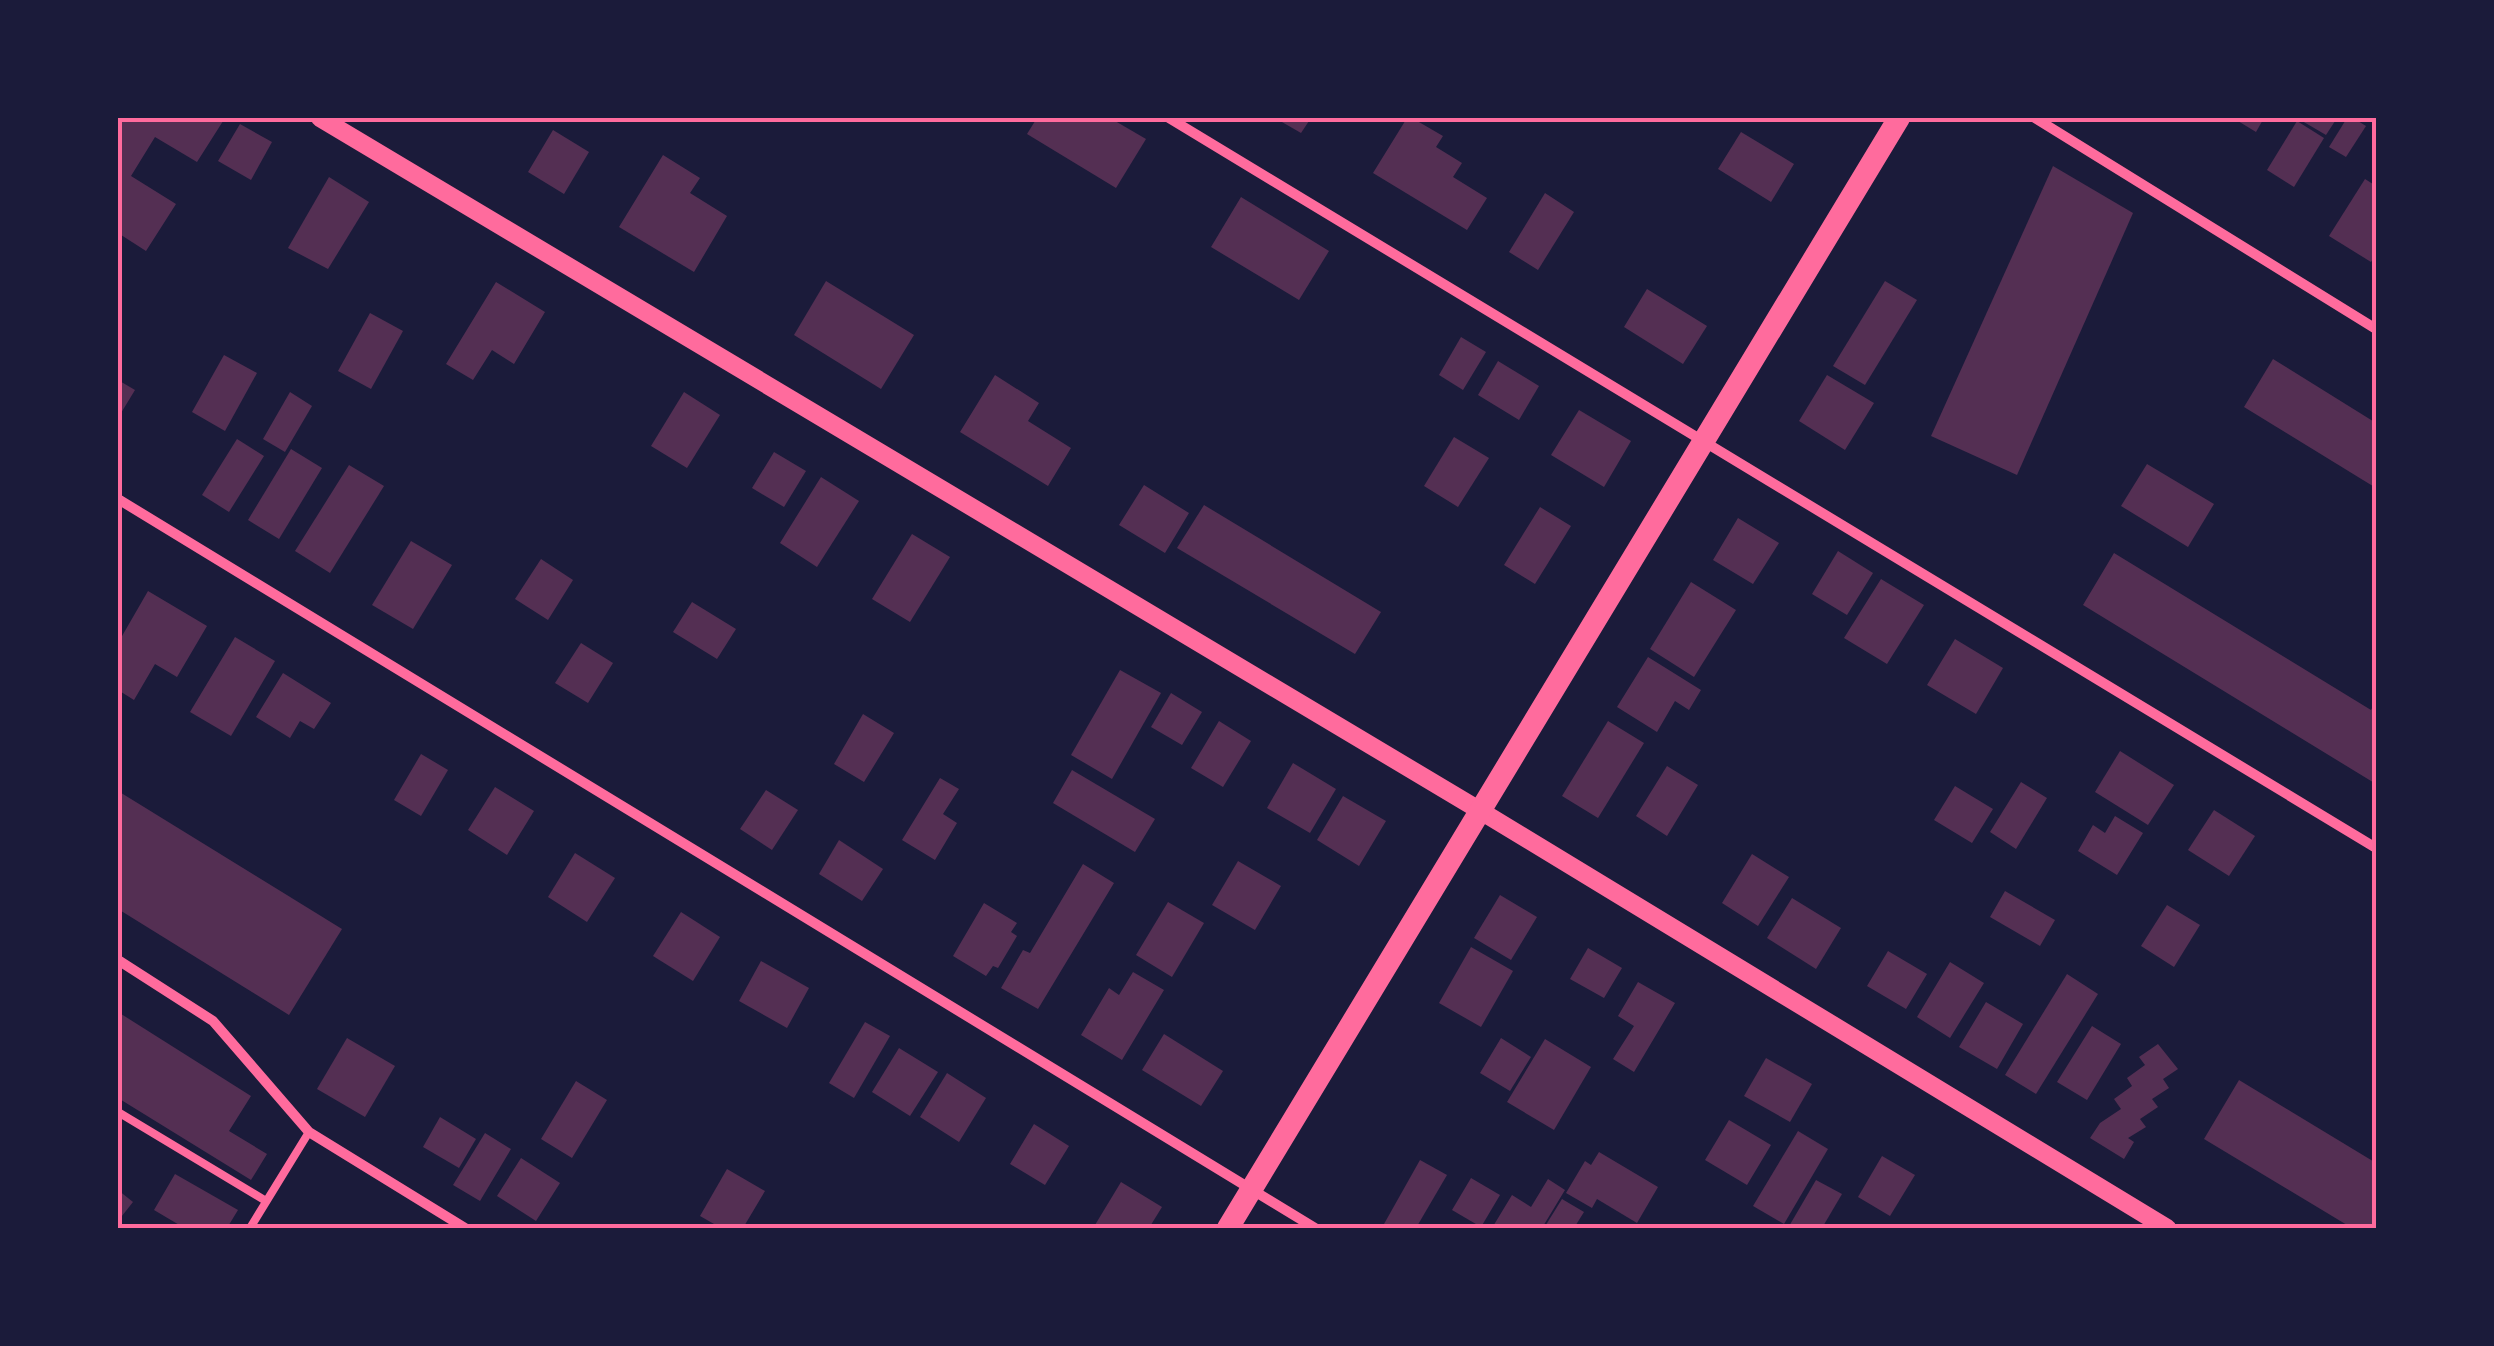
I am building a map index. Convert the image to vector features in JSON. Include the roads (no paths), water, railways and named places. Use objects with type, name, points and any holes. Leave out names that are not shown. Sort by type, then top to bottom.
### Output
[{"type":"main road","points":[[1228,1228],[1899,118]]},
{"type":"street","points":[[320,118],[1479,810],[2167,1228]]},
{"type":"street","points":[[1169,118],[2376,848]]},
{"type":"street","points":[[2034,118],[2376,329]]},
{"type":"street","points":[[118,499],[1315,1228]]},
{"type":"street","points":[[118,960],[213,1021],[308,1132],[465,1228]]},
{"type":"lane","points":[[118,1112],[266,1202]]},
{"type":"lane","points":[[250,1228],[308,1132]]}]
